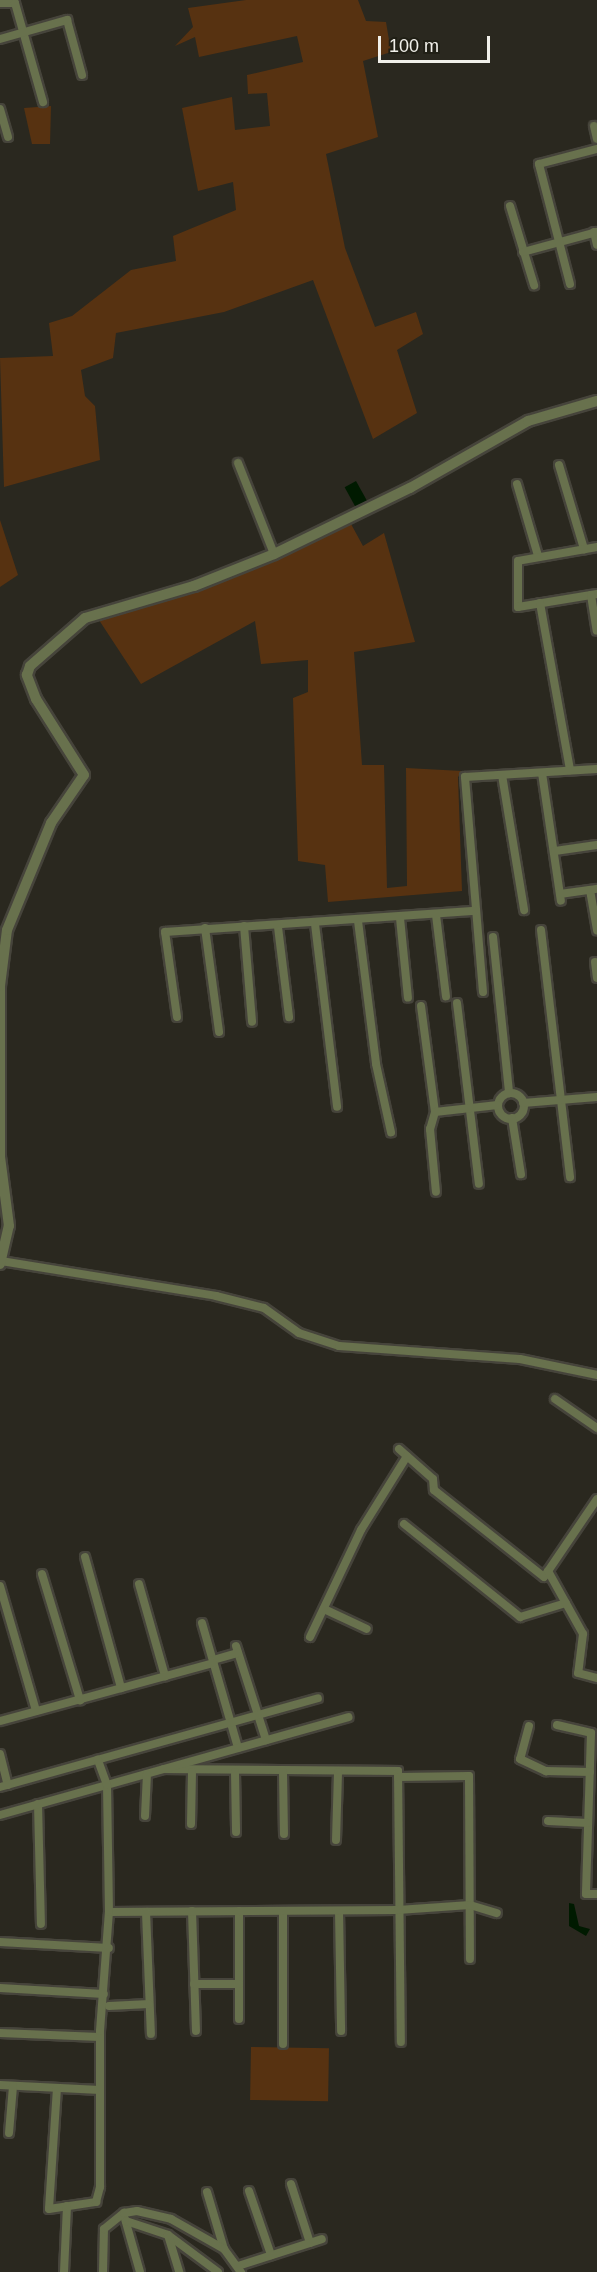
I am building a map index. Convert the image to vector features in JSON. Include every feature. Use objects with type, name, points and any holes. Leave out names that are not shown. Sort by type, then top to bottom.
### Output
[{"type":"street","points":[[0,3],[15,3],[44,102]]},
{"type":"street","points":[[0,39],[67,20],[82,75]]},
{"type":"street","points":[[0,109],[8,138]]},
{"type":"street","points":[[594,126],[597,139]]},
{"type":"street","points":[[570,284],[539,164],[597,149]]},
{"type":"street","points":[[510,206],[534,285]]},
{"type":"street","points":[[524,252],[595,232],[597,245]]},
{"type":"street","points":[[597,401],[528,421],[400,494],[274,554],[194,586],[85,618],[30,666],[27,675],[36,699],[84,775],[51,823],[7,930],[0,986],[0,1157],[9,1226],[1,1263],[66,1268],[245,1303],[264,1308],[298,1333],[339,1346],[520,1359],[597,1375]]},
{"type":"street","points":[[238,463],[274,554]]},
{"type":"street","points":[[559,465],[584,549]]},
{"type":"street","points":[[517,484],[538,556]]},
{"type":"street","points":[[597,547],[518,561],[518,606],[594,595],[597,631]]},
{"type":"street","points":[[540,603],[570,770]]},
{"type":"street","points":[[483,992],[465,777],[597,769]]},
{"type":"street","points":[[542,773],[561,897],[594,889],[597,930]]},
{"type":"street","points":[[502,775],[524,910]]},
{"type":"street","points":[[555,851],[597,845]]},
{"type":"street","points":[[177,1017],[165,932],[244,926],[278,927],[475,911]]},
{"type":"street","points":[[436,915],[446,996]]},
{"type":"street","points":[[400,918],[408,998]]},
{"type":"street","points":[[358,921],[376,1064],[391,1132]]},
{"type":"street","points":[[315,924],[338,1107]]},
{"type":"street","points":[[244,926],[252,1022]]},
{"type":"street","points":[[278,927],[289,1017]]},
{"type":"street","points":[[205,928],[219,1032]]},
{"type":"street","points":[[541,930],[570,1177]]},
{"type":"street","points":[[435,1112],[498,1105],[508,1093],[493,937]]},
{"type":"street","points":[[595,962],[597,978]]},
{"type":"street","points":[[457,1003],[479,1184]]},
{"type":"street","points":[[421,1006],[435,1112],[430,1129],[436,1192]]},
{"type":"street","points":[[508,1093],[523,1103],[597,1098]]},
{"type":"street","points":[[521,1174],[512,1118],[523,1103]]},
{"type":"street","points":[[498,1105],[501,1113],[512,1118]]},
{"type":"street","points":[[555,1399],[597,1428]]},
{"type":"street","points":[[399,1449],[433,1479],[434,1490],[544,1577],[597,1499]]},
{"type":"street","points":[[310,1637],[361,1530],[407,1456]]},
{"type":"street","points":[[404,1524],[520,1617],[566,1603]]},
{"type":"street","points":[[85,1557],[121,1688]]},
{"type":"street","points":[[548,1571],[583,1634],[578,1673],[597,1678]]},
{"type":"street","points":[[42,1574],[80,1700]]},
{"type":"street","points":[[139,1584],[165,1676]]},
{"type":"street","points":[[0,1586],[36,1712]]},
{"type":"street","points":[[324,1609],[367,1629]]},
{"type":"street","points":[[202,1623],[238,1748]]},
{"type":"street","points":[[0,1721],[213,1662],[237,1649],[266,1740]]},
{"type":"street","points":[[0,1754],[4,1786],[318,1698]]},
{"type":"street","points":[[0,1815],[348,1717]]},
{"type":"street","points":[[557,1725],[591,1733],[586,1894],[597,1894]]},
{"type":"street","points":[[529,1726],[520,1759],[546,1771],[590,1772]]},
{"type":"street","points":[[57,2088],[49,2209],[96,2202],[100,2037],[109,1948],[107,1785],[98,1760]]},
{"type":"street","points":[[164,1769],[192,1772],[398,1772],[401,2042]]},
{"type":"street","points":[[191,1824],[192,1772]]},
{"type":"street","points":[[235,1772],[236,1832]]},
{"type":"street","points":[[283,1772],[284,1834]]},
{"type":"street","points":[[336,1840],[338,1772]]},
{"type":"street","points":[[145,1816],[147,1774]]},
{"type":"street","points":[[398,1777],[469,1776],[470,1959]]},
{"type":"street","points":[[38,1804],[41,1924]]},
{"type":"street","points":[[548,1821],[588,1823]]},
{"type":"street","points":[[109,1912],[398,1910],[470,1905],[497,1913]]},
{"type":"street","points":[[192,1911],[196,2031]]},
{"type":"street","points":[[239,1911],[239,2019]]},
{"type":"street","points":[[283,1911],[283,2044]]},
{"type":"street","points":[[339,1911],[341,2031]]},
{"type":"street","points":[[146,1912],[151,2034]]},
{"type":"street","points":[[0,1942],[109,1948]]},
{"type":"street","points":[[194,1984],[239,1984]]},
{"type":"street","points":[[0,1988],[104,1994]]},
{"type":"street","points":[[109,2006],[149,2004]]},
{"type":"street","points":[[0,2033],[100,2037]]},
{"type":"street","points":[[0,2085],[100,2090]]},
{"type":"street","points":[[9,2133],[13,2086]]},
{"type":"street","points":[[291,2184],[310,2243]]},
{"type":"street","points":[[249,2191],[271,2256]]},
{"type":"street","points":[[207,2193],[224,2249],[240,2269],[322,2239]]},
{"type":"street","points":[[64,2272],[67,2206]]},
{"type":"street","points":[[103,2272],[104,2229],[125,2217],[171,2219],[224,2249]]},
{"type":"street","points":[[125,2217],[168,2235],[218,2272]]},
{"type":"street","points":[[125,2217],[140,2272]]},
{"type":"street","points":[[168,2235],[179,2272]]},
{"type":"shaded area","points":[[246,0],[358,0],[366,21],[386,22],[391,52],[363,61],[378,137],[326,154],[345,248],[375,327],[416,312],[423,334],[397,350],[417,413],[373,439],[313,280],[224,312],[116,333],[113,358],[81,370],[85,396],[95,406],[100,460],[4,487],[0,358],[53,356],[49,323],[72,316],[131,270],[176,261],[173,236],[236,210],[233,182],[198,191],[182,108],[232,97],[235,130],[270,126],[267,93],[248,94],[247,75],[303,62],[297,36],[199,57],[195,37],[175,46],[193,27],[188,8]]},
{"type":"shaded area","points":[[51,106],[50,144],[32,144],[24,108]]},
{"type":"shaded area","points":[[356,481],[368,503],[357,509],[345,487]]},
{"type":"shaded area","points":[[0,520],[18,575],[0,587]]},
{"type":"shaded area","points":[[351,524],[363,546],[384,533],[415,642],[354,652],[362,765],[384,765],[387,888],[407,886],[406,768],[462,771],[458,777],[462,891],[328,902],[325,865],[298,861],[293,698],[308,692],[308,660],[261,664],[255,621],[141,684],[97,617],[282,555]]},
{"type":"shaded area","points":[[569,1903],[574,1904],[579,1926],[590,1929],[586,1936],[569,1926]]},
{"type":"shaded area","points":[[251,2047],[329,2048],[328,2101],[250,2100]]}]
